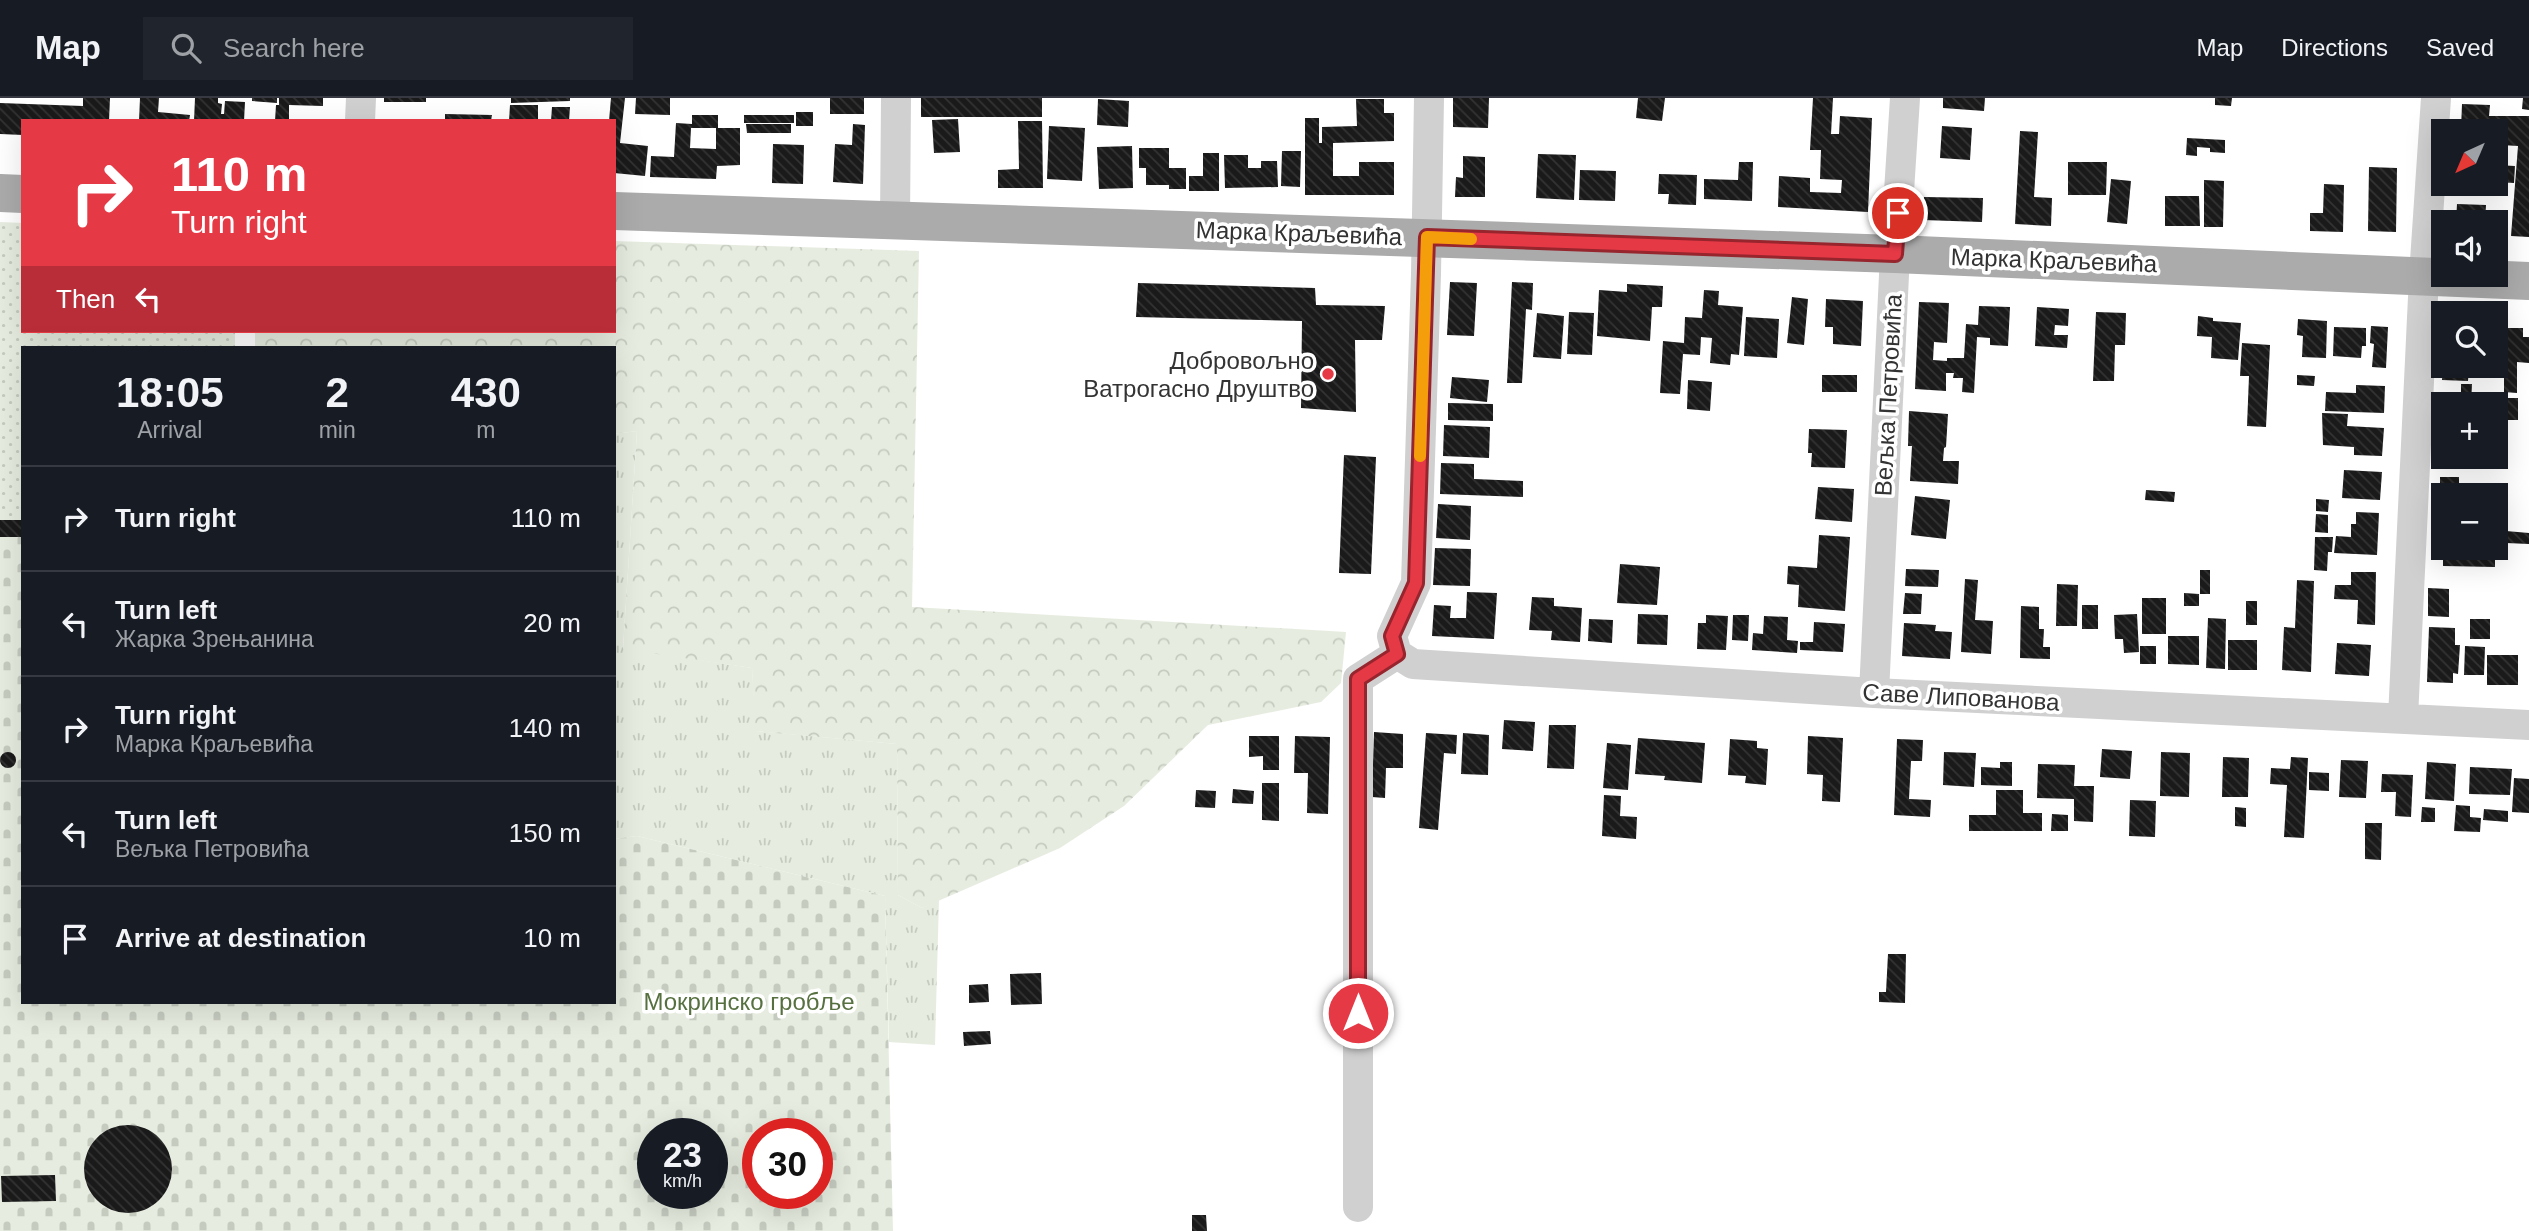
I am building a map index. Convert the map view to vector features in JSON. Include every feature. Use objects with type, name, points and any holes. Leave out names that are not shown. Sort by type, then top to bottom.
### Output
[{"type":"main road","points":[[0,193],[21,194]]},
{"type":"main road","name":"Марка Краљевића","points":[[616,211],[1895,254],[2529,281]]},
{"type":"street","points":[[360,98],[360,119]]},
{"type":"street","points":[[895,220],[896,98]]},
{"type":"street","points":[[1358,1207],[1358,679],[1397,654],[1392,636],[1416,583],[1429,98]]},
{"type":"street","name":"Вељка Петровића","points":[[1874,693],[1905,98]]},
{"type":"street","points":[[2403,718],[2424,276],[2436,98]]},
{"type":"street","name":"Саве Липованова","points":[[1397,654],[1413,664],[1874,693],[2529,724]]},
{"type":"green space","points":[[0,222],[21,223],[21,333],[235,333],[235,346],[21,346],[21,519],[0,519]]},
{"type":"green space","points":[[616,241],[919,251],[912,607],[1346,632],[1341,683],[1321,702],[1208,725],[1124,806],[1060,848],[922,908],[898,895],[897,744],[755,731],[752,668],[623,649],[637,431],[616,434],[616,346],[255,346],[255,333],[616,333]]},
{"type":"green space","points":[[637,431],[623,648],[752,668],[756,731],[897,744],[898,895],[922,908],[939,899],[935,1045],[889,1042],[885,896],[637,836],[616,839],[616,434]]},
{"type":"green space","name":"Мокринско гробље","points":[[0,519],[21,519],[21,1004],[616,1004],[616,839],[637,836],[885,896],[893,1231],[0,1231]]},
{"type":"building","points":[[83,98],[110,98],[109,119],[21,119],[21,135],[0,134],[0,103],[83,106]]},
{"type":"building","points":[[140,98],[159,98],[158,112],[190,115],[189,119],[139,119]]},
{"type":"building","points":[[195,98],[218,98],[218,103],[222,104],[221,114],[224,114],[225,101],[245,102],[244,119],[194,119]]},
{"type":"building","points":[[252,98],[277,98],[277,103],[252,101]]},
{"type":"building","points":[[279,98],[323,98],[323,106],[289,105],[289,119],[275,119],[276,105],[279,105]]},
{"type":"building","points":[[384,98],[426,98],[426,102],[384,102]]},
{"type":"building","points":[[511,98],[570,98],[570,101],[511,103]]},
{"type":"building","points":[[611,98],[625,98],[620,143],[648,146],[645,176],[616,173],[616,119],[609,119]]},
{"type":"building","points":[[636,98],[670,98],[670,115],[635,114]]},
{"type":"building","points":[[830,98],[864,98],[864,114],[830,114]]},
{"type":"building","points":[[921,98],[1042,98],[1042,117],[921,117]]},
{"type":"building","points":[[1453,98],[1489,98],[1488,128],[1453,127]]},
{"type":"building","points":[[1638,98],[1665,98],[1662,121],[1636,118]]},
{"type":"building","points":[[1813,98],[1833,98],[1831,134],[1839,134],[1840,116],[1872,118],[1868,212],[1778,207],[1779,176],[1810,178],[1810,192],[1841,193],[1842,180],[1820,179],[1821,150],[1810,150]]},
{"type":"building","points":[[1943,98],[1985,98],[1984,111],[1943,108]]},
{"type":"building","points":[[2215,98],[2232,98],[2231,106],[2215,105]]},
{"type":"building","points":[[2523,98],[2529,98],[2529,110],[2522,109]]},
{"type":"building","points":[[1098,99],[1129,101],[1128,127],[1097,125]]},
{"type":"building","points":[[1356,99],[1384,99],[1384,113],[1394,113],[1394,141],[1333,143],[1333,176],[1359,176],[1359,162],[1394,162],[1394,195],[1305,195],[1305,118],[1319,118],[1319,143],[1322,143],[1322,127],[1357,126]]},
{"type":"building","points":[[2462,104],[2490,105],[2489,116],[2529,116],[2529,237],[2511,236],[2518,146],[2508,145],[2508,119],[2461,119]]},
{"type":"building","points":[[510,105],[538,105],[538,119],[509,119]]},
{"type":"building","points":[[552,107],[570,107],[569,119],[551,119]]},
{"type":"building","points":[[796,112],[813,112],[813,126],[796,126]]},
{"type":"building","points":[[445,114],[492,115],[491,119],[445,119]]},
{"type":"building","points":[[692,115],[718,115],[718,128],[740,128],[740,165],[717,166],[716,179],[650,177],[651,156],[674,157],[676,123],[692,124]],"holes":[[[691,128],[716,128],[716,149],[690,148]]]},
{"type":"building","points":[[744,115],[794,115],[794,123],[744,123]]},
{"type":"building","points":[[958,119],[960,152],[934,153],[932,120]]},
{"type":"building","points":[[1018,121],[1042,121],[1043,188],[998,188],[998,170],[1019,169]]},
{"type":"building","points":[[746,124],[791,124],[791,133],[747,133]]},
{"type":"building","points":[[853,124],[865,125],[863,184],[833,182],[835,144],[852,145]]},
{"type":"building","points":[[1049,126],[1085,128],[1082,181],[1047,179]]},
{"type":"building","points":[[1942,126],[1972,128],[1970,160],[1940,158]]},
{"type":"building","points":[[2020,131],[2038,132],[2034,197],[2052,198],[2051,226],[2015,224]]},
{"type":"building","points":[[2187,138],[2225,140],[2225,153],[2210,152],[2210,148],[2197,147],[2197,156],[2186,155]]},
{"type":"building","points":[[773,144],[804,145],[803,184],[772,183]]},
{"type":"building","points":[[1132,146],[1133,188],[1099,189],[1097,147]]},
{"type":"building","points":[[1139,148],[1169,148],[1169,168],[1186,168],[1186,189],[1169,189],[1169,185],[1146,185],[1146,168],[1139,168]]},
{"type":"building","points":[[1282,151],[1301,151],[1300,187],[1281,186]]},
{"type":"building","points":[[1203,153],[1219,153],[1219,191],[1189,191],[1189,176],[1203,176]]},
{"type":"building","points":[[1538,154],[1576,155],[1574,200],[1536,198]]},
{"type":"building","points":[[1224,155],[1248,155],[1248,168],[1261,168],[1261,161],[1277,161],[1278,187],[1225,188]]},
{"type":"building","points":[[1463,156],[1485,157],[1485,197],[1455,197],[1456,177],[1463,178]]},
{"type":"building","points":[[1739,162],[1753,162],[1752,201],[1704,199],[1704,179],[1738,180]]},
{"type":"building","points":[[2068,162],[2107,162],[2106,195],[2068,195]]},
{"type":"building","points":[[2508,166],[2515,166],[2514,183],[2508,183]]},
{"type":"building","points":[[2369,167],[2397,168],[2396,232],[2368,231]]},
{"type":"building","points":[[1580,170],[1616,171],[1615,201],[1579,200]]},
{"type":"building","points":[[1659,174],[1697,175],[1696,205],[1668,204],[1669,194],[1658,194]]},
{"type":"building","points":[[2111,179],[2131,181],[2127,224],[2107,222]]},
{"type":"building","points":[[2204,180],[2224,181],[2223,227],[2204,227]]},
{"type":"building","points":[[2324,184],[2344,185],[2343,232],[2310,231],[2310,213],[2323,213]]},
{"type":"building","points":[[2165,196],[2199,196],[2200,226],[2165,226]]},
{"type":"building","points":[[1924,197],[1983,198],[1982,222],[1923,220]]},
{"type":"building","points":[[2457,204],[2486,205],[2486,210],[2457,210]]},
{"type":"building","points":[[1450,282],[1477,283],[1474,336],[1447,335]]},
{"type":"building","points":[[1512,282],[1533,283],[1532,310],[1526,309],[1522,383],[1507,383]]},
{"type":"building","name":"Добровољно Ватрогасно Друштво","points":[[1138,283],[1315,288],[1316,305],[1385,306],[1382,340],[1355,340],[1356,412],[1301,408],[1302,321],[1136,317]]},
{"type":"building","points":[[1627,284],[1663,286],[1662,307],[1652,307],[1650,341],[1597,336],[1599,290],[1627,292]]},
{"type":"building","points":[[1704,290],[1719,291],[1718,305],[1743,307],[1739,355],[1731,354],[1730,365],[1710,363],[1712,338],[1701,337],[1700,355],[1683,354],[1680,394],[1660,393],[1663,341],[1684,343],[1685,317],[1702,318]]},
{"type":"building","points":[[1792,297],[1808,299],[1804,345],[1787,343]]},
{"type":"building","points":[[1826,299],[1863,301],[1861,346],[1833,344],[1833,327],[1825,327]]},
{"type":"building","points":[[1919,302],[1949,303],[1947,343],[1934,342],[1933,360],[1947,361],[1947,358],[1964,358],[1966,324],[1978,325],[1979,306],[2010,307],[2008,346],[1990,345],[1990,338],[1977,337],[1974,393],[1962,392],[1963,378],[1953,378],[1954,373],[1946,373],[1946,391],[1915,389]]},
{"type":"building","points":[[2037,307],[2069,309],[2068,326],[2055,325],[2054,335],[2068,335],[2067,348],[2035,346]]},
{"type":"building","points":[[1569,312],[1594,313],[1592,355],[1567,354]]},
{"type":"building","points":[[2096,312],[2126,313],[2125,345],[2115,345],[2114,381],[2093,381]]},
{"type":"building","points":[[1537,313],[1564,316],[1561,359],[1533,357]]},
{"type":"building","points":[[2198,316],[2213,318],[2213,321],[2241,323],[2238,360],[2211,358],[2212,337],[2197,336]]},
{"type":"building","points":[[1746,317],[1779,319],[1777,358],[1744,356]]},
{"type":"building","points":[[2298,319],[2327,321],[2326,358],[2302,357],[2303,336],[2297,335]]},
{"type":"building","points":[[2371,326],[2388,327],[2386,368],[2372,367],[2374,344],[2370,343]]},
{"type":"building","points":[[2334,327],[2366,328],[2366,346],[2362,346],[2361,358],[2333,356]]},
{"type":"building","points":[[2508,328],[2523,328],[2523,337],[2529,337],[2529,363],[2517,362],[2517,393],[2504,392],[2504,378],[2508,378]]},
{"type":"building","points":[[2242,343],[2270,345],[2266,427],[2247,426],[2249,376],[2240,376]]},
{"type":"building","points":[[1822,375],[1857,375],[1857,392],[1822,392]]},
{"type":"building","points":[[2297,375],[2315,376],[2314,386],[2297,385]]},
{"type":"building","points":[[1452,377],[1489,380],[1487,402],[1450,398]]},
{"type":"building","points":[[2442,378],[2468,378],[2468,381]]},
{"type":"building","points":[[1688,380],[1712,382],[1710,411],[1687,409]]},
{"type":"building","points":[[2461,384],[2472,384],[2472,392],[2461,392]]},
{"type":"building","points":[[2356,385],[2385,386],[2384,413],[2325,411],[2326,392],[2356,393]]},
{"type":"building","points":[[2508,398],[2518,398],[2518,420],[2508,420]]},
{"type":"building","points":[[1448,403],[1493,404],[1493,421],[1448,420]]},
{"type":"building","points":[[1909,411],[1948,414],[1943,461],[1959,461],[1958,484],[1910,481],[1912,446],[1908,446]]},
{"type":"building","points":[[2322,413],[2348,414],[2347,426],[2384,428],[2382,456],[2354,455],[2354,447],[2323,445]]},
{"type":"building","points":[[1444,425],[1490,427],[1489,458],[1443,456]]},
{"type":"building","points":[[1809,429],[1847,430],[1845,468],[1811,467],[1812,453],[1808,453]]},
{"type":"building","points":[[1344,455],[1376,457],[1371,574],[1339,573]]},
{"type":"building","points":[[1441,463],[1474,464],[1474,479],[1523,481],[1523,497],[1440,494]]},
{"type":"building","points":[[2344,470],[2382,472],[2380,500],[2342,498]]},
{"type":"building","points":[[2440,477],[2459,477],[2459,483],[2440,483]]},
{"type":"building","points":[[1818,487],[1854,489],[1852,522],[1815,519]]},
{"type":"building","points":[[2146,490],[2175,492],[2174,502],[2145,500]]},
{"type":"building","points":[[1915,496],[1950,500],[1946,539],[1911,535]]},
{"type":"building","points":[[2316,499],[2329,500],[2328,512],[2316,511]]},
{"type":"building","points":[[1438,504],[1471,506],[1470,540],[1436,538]]},
{"type":"building","points":[[2356,512],[2379,513],[2377,555],[2334,553],[2336,536],[2351,537],[2351,524],[2356,524]]},
{"type":"building","points":[[2316,514],[2328,515],[2328,533],[2315,532]]},
{"type":"building","points":[[0,520],[21,520],[21,537],[0,537]]},
{"type":"building","points":[[2508,531],[2529,533],[2529,544],[2508,543]]},
{"type":"building","points":[[1819,535],[1850,537],[1845,611],[1798,607],[1799,585],[1787,584],[1788,566],[1817,568]]},
{"type":"building","points":[[2315,537],[2333,537],[2332,552],[2328,552],[2327,571],[2314,570]]},
{"type":"building","points":[[1435,548],[1471,549],[1470,586],[1433,585]]},
{"type":"building","points":[[2443,560],[2495,560],[2495,567],[2443,566]]},
{"type":"building","points":[[1620,564],[1660,567],[1657,605],[1617,603]]},
{"type":"building","points":[[1906,569],[1939,570],[1938,587],[1905,586]]},
{"type":"building","points":[[2200,570],[2210,570],[2210,594],[2200,594]]},
{"type":"building","points":[[2351,572],[2376,572],[2375,625],[2357,624],[2358,600],[2334,599],[2335,585],[2351,585]]},
{"type":"building","points":[[1965,579],[1978,580],[1975,620],[1993,621],[1991,654],[1961,652]]},
{"type":"building","points":[[2297,580],[2314,581],[2311,672],[2282,670],[2284,627],[2295,628]]},
{"type":"building","points":[[2057,584],[2078,585],[2077,626],[2056,626]]},
{"type":"building","points":[[2428,588],[2449,589],[2449,617],[2428,616]]},
{"type":"building","points":[[1467,592],[1497,593],[1494,639],[1432,636],[1434,605],[1451,606],[1450,618],[1466,618]]},
{"type":"building","points":[[1905,593],[1922,594],[1921,614],[1903,614]]},
{"type":"building","points":[[2184,593],[2199,594],[2199,606],[2184,606]]},
{"type":"building","points":[[1532,597],[1554,598],[1554,606],[1582,608],[1580,642],[1551,640],[1552,631],[1529,630]]},
{"type":"building","points":[[2142,598],[2166,598],[2166,634],[2142,634]]},
{"type":"building","points":[[2246,601],[2257,601],[2257,625],[2246,625]]},
{"type":"building","points":[[2082,605],[2098,605],[2098,629],[2082,629]]},
{"type":"building","points":[[2021,606],[2039,607],[2039,629],[2044,629],[2043,647],[2050,647],[2050,659],[2020,658]]},
{"type":"building","points":[[1638,614],[1668,615],[1667,645],[1637,644]]},
{"type":"building","points":[[2137,614],[2139,652],[2124,653],[2123,639],[2115,639],[2114,615]]},
{"type":"building","points":[[1706,615],[1728,616],[1726,650],[1697,649],[1698,623],[1706,623]]},
{"type":"building","points":[[1733,615],[1749,615],[1748,641],[1732,640]]},
{"type":"building","points":[[1764,616],[1788,617],[1787,640],[1798,641],[1797,653],[1752,650],[1753,633],[1763,634]]},
{"type":"building","points":[[2208,618],[2226,619],[2225,669],[2206,668]]},
{"type":"building","points":[[1589,619],[1613,620],[1612,643],[1588,641]]},
{"type":"building","points":[[2470,619],[2490,619],[2490,639],[2470,639]]},
{"type":"building","points":[[1814,622],[1845,624],[1843,652],[1800,650],[1800,642],[1813,642]]},
{"type":"building","points":[[1904,623],[1936,625],[1935,631],[1952,632],[1950,659],[1902,656]]},
{"type":"building","points":[[2429,627],[2455,628],[2455,645],[2460,645],[2458,674],[2453,673],[2453,683],[2427,682]]},
{"type":"building","points":[[2168,636],[2199,636],[2199,665],[2168,664]]},
{"type":"building","points":[[2228,640],[2257,640],[2257,670],[2228,670]]},
{"type":"building","points":[[2337,643],[2371,645],[2369,676],[2335,674]]},
{"type":"building","points":[[2140,646],[2156,646],[2156,664],[2140,664]]},
{"type":"building","points":[[2465,646],[2485,647],[2484,675],[2464,675]]},
{"type":"building","points":[[2487,655],[2518,655],[2518,685],[2487,685]]},
{"type":"building","points":[[1504,720],[1535,722],[1533,751],[1502,749]]},
{"type":"building","points":[[1549,725],[1576,725],[1574,769],[1547,768]]},
{"type":"building","points":[[1374,732],[1403,734],[1403,768],[1386,768],[1385,798],[1372,797]]},
{"type":"building","points":[[1426,733],[1457,735],[1456,754],[1444,753],[1438,830],[1419,828]]},
{"type":"building","points":[[1463,733],[1489,735],[1488,775],[1461,774]]},
{"type":"building","points":[[1249,736],[1279,736],[1279,770],[1263,770],[1263,756],[1249,757]]},
{"type":"building","points":[[1295,736],[1330,737],[1328,814],[1307,813],[1308,773],[1294,773]]},
{"type":"building","points":[[1808,736],[1843,738],[1840,802],[1822,801],[1823,775],[1807,774]]},
{"type":"building","points":[[1638,738],[1705,743],[1702,783],[1635,774]]},
{"type":"building","points":[[1730,739],[1757,741],[1757,748],[1768,749],[1766,785],[1745,783],[1746,776],[1728,775]]},
{"type":"building","points":[[1897,739],[1923,740],[1922,761],[1911,761],[1909,799],[1931,800],[1930,817],[1894,815]]},
{"type":"building","points":[[1607,743],[1631,745],[1628,790],[1603,788]]},
{"type":"building","points":[[2102,749],[2132,751],[2130,779],[2100,777]]},
{"type":"building","points":[[8,752],[14,754],[14,766],[8,768],[2,766],[0,760],[2,754]]},
{"type":"building","points":[[1944,752],[1976,753],[1974,787],[1943,785]]},
{"type":"building","points":[[2161,752],[2190,753],[2189,797],[2160,796]]},
{"type":"building","points":[[2223,757],[2249,758],[2248,797],[2222,797]]},
{"type":"building","points":[[2291,757],[2308,758],[2304,838],[2284,837],[2287,785],[2270,784],[2271,768],[2290,769]]},
{"type":"building","points":[[2341,760],[2368,761],[2366,798],[2339,797]]},
{"type":"building","points":[[2000,762],[2012,762],[2012,786],[1981,785],[1981,767],[2000,768]]},
{"type":"building","points":[[2427,762],[2456,764],[2454,801],[2425,799]]},
{"type":"building","points":[[2038,764],[2075,765],[2074,786],[2094,786],[2093,822],[2074,821],[2074,799],[2037,798]]},
{"type":"building","points":[[2470,767],[2512,769],[2510,795],[2469,794]]},
{"type":"building","points":[[2309,772],[2329,773],[2329,791],[2309,790]]},
{"type":"building","points":[[2382,774],[2413,775],[2411,817],[2395,816],[2396,792],[2381,792]]},
{"type":"building","points":[[2514,778],[2529,779],[2529,813],[2512,812]]},
{"type":"building","points":[[1262,783],[1279,783],[1279,821],[1262,820]]},
{"type":"building","points":[[1233,789],[1254,791],[1253,804],[1232,803]]},
{"type":"building","points":[[1196,790],[1216,791],[1215,808],[1195,807]]},
{"type":"building","points":[[1996,790],[2023,790],[2023,813],[2042,813],[2042,831],[1969,831],[1969,815],[1996,815]]},
{"type":"building","points":[[1604,795],[1621,796],[1620,816],[1637,817],[1636,839],[1602,836]]},
{"type":"building","points":[[2130,800],[2156,801],[2155,837],[2129,836]]},
{"type":"building","points":[[2456,805],[2470,806],[2470,817],[2481,818],[2480,832],[2454,831]]},
{"type":"building","points":[[2235,807],[2246,808],[2246,827],[2235,826]]},
{"type":"building","points":[[2422,807],[2435,808],[2435,822],[2421,822]]},
{"type":"building","points":[[2484,809],[2508,811],[2508,822],[2483,820]]},
{"type":"building","points":[[2052,814],[2068,815],[2068,831],[2051,831]]},
{"type":"building","points":[[2365,823],[2382,823],[2381,860],[2365,859]]},
{"type":"building","points":[[1888,954],[1906,954],[1905,1003],[1879,1002],[1879,992],[1886,992]]},
{"type":"building","points":[[1041,973],[1042,1004],[1011,1005],[1010,974]]},
{"type":"building","points":[[988,984],[989,1002],[969,1003],[969,985]]},
{"type":"building","points":[[990,1031],[991,1044],[964,1046],[963,1032]]},
{"type":"building","points":[[128,1125],[145,1128],[159,1138],[169,1152],[172,1169],[169,1186],[159,1200],[145,1210],[128,1213],[111,1210],[97,1200],[87,1186],[84,1169],[87,1152],[97,1138],[111,1128]]},
{"type":"building","points":[[55,1175],[56,1201],[2,1202],[1,1176]]},
{"type":"building","points":[[1192,1215],[1206,1215],[1207,1231],[1192,1231]]},
{"type":"slow traffic","points":[[1420,456],[1427,237],[1471,239]]},
{"type":"place","name":"Добровољно Ватрогасно Друштво","points":[[1328,374]]},
{"type":"route","points":[[1358,1013],[1358,679],[1397,654],[1392,636],[1416,583],[1427,237],[1895,254],[1898,213]]}]
